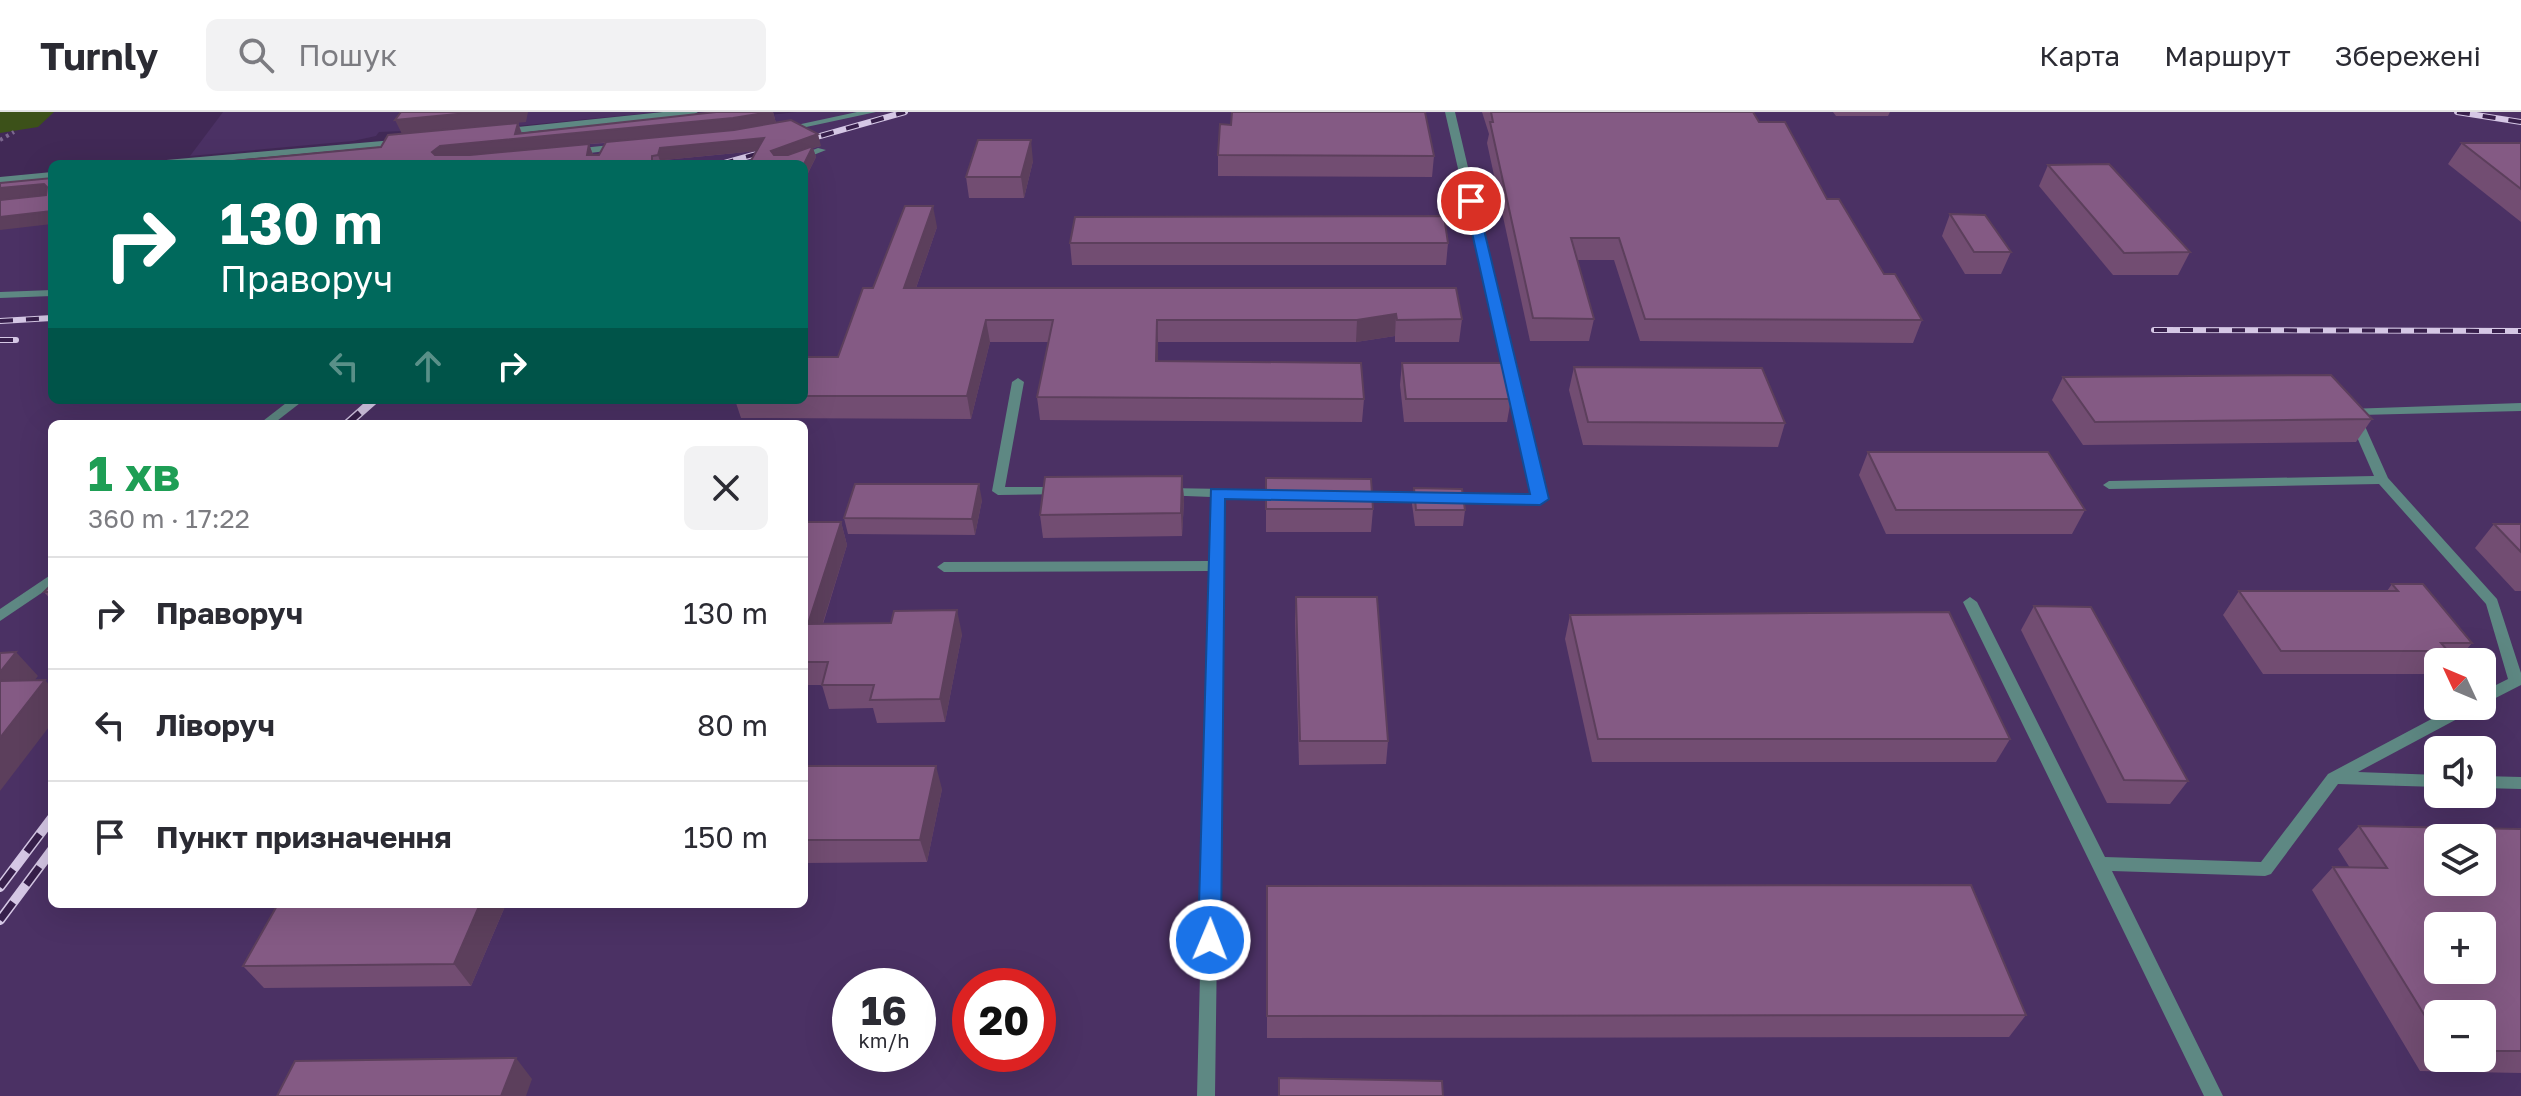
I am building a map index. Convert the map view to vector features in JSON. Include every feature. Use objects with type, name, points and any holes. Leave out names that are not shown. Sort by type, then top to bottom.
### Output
[{"type":"street","points":[[489,133],[693,112]]},
{"type":"street","points":[[200,160],[414,141]]},
{"type":"street","points":[[0,180],[48,175]]},
{"type":"lane","points":[[777,130],[871,112]]},
{"type":"lane","points":[[1340,495],[1540,499],[1450,112]]},
{"type":"lane","points":[[556,153],[633,146]]},
{"type":"lane","points":[[600,160],[604,149]]},
{"type":"lane","points":[[793,160],[821,150]]},
{"type":"lane","points":[[0,295],[48,293]]},
{"type":"lane","points":[[1018,382],[998,491],[1076,491]]},
{"type":"lane","points":[[270,420],[292,404]]},
{"type":"lane","points":[[2496,692],[2516,681],[2492,602],[2382,480],[2352,412],[2521,407]]},
{"type":"lane","points":[[2109,485],[2382,480]]},
{"type":"lane","points":[[1154,492],[1294,495]]},
{"type":"lane","points":[[1206,1096],[1217,493]]},
{"type":"lane","points":[[944,567],[1217,566]]},
{"type":"lane","points":[[0,616],[48,582]]},
{"type":"lane","points":[[1970,602],[2214,1096]]},
{"type":"lane","points":[[2099,864],[2265,869],[2334,778],[2443,720]]},
{"type":"lane","points":[[2334,778],[2424,781]]},
{"type":"lane","points":[[2496,782],[2521,783]]},
{"type":"path","points":[[0,140],[14,132]]},
{"type":"shaded area","points":[[223,112],[661,112],[473,130],[457,123],[428,130],[379,132],[376,136],[353,141],[190,156]]},
{"type":"shaded area","points":[[797,112],[2521,112],[2521,1096],[0,1096],[0,195],[48,190],[48,404],[808,404],[808,160],[352,160]]},
{"type":"green space","points":[[0,112],[54,112],[38,127],[0,133]]},
{"type":"building","points":[[401,112],[478,112],[395,120]]},
{"type":"building","points":[[716,112],[771,112],[440,146],[432,152],[435,155],[470,155],[589,144],[587,155],[599,155],[606,142],[734,130],[791,120],[818,134],[771,151],[774,155],[788,155],[813,146],[806,160],[751,160],[764,138],[660,148],[652,160],[244,160],[381,147],[388,135],[518,123],[515,134]]},
{"type":"building","points":[[1232,112],[1425,112],[1434,156],[1218,155],[1220,124],[1231,125]]},
{"type":"building","points":[[1491,112],[1753,112],[1759,122],[1785,122],[1827,199],[1839,199],[1884,274],[1895,274],[1922,320],[1645,319],[1619,238],[1571,238],[1594,319],[1533,318],[1490,122],[1493,122]]},
{"type":"building","points":[[978,140],[1031,140],[1021,177],[966,177]]},
{"type":"building","points":[[2462,143],[2521,143],[2521,189]]},
{"type":"building","points":[[2109,164],[2190,252],[2124,253],[2048,165]]},
{"type":"building","points":[[48,178],[48,211],[0,217],[0,200],[46,195],[47,187],[44,184],[0,188],[0,183]]},
{"type":"building","points":[[905,206],[933,206],[904,288],[1456,288],[1462,319],[1397,320],[1396,314],[1357,320],[1157,320],[1156,361],[1361,363],[1364,399],[1037,397],[1053,320],[986,320],[967,396],[808,396],[808,357],[838,357],[863,288],[873,288]]},
{"type":"building","points":[[1950,214],[1985,215],[2011,252],[1974,252]]},
{"type":"building","points":[[1444,216],[1448,243],[1070,243],[1075,217]]},
{"type":"building","points":[[1402,363],[1504,363],[1511,399],[1406,399]]},
{"type":"building","points":[[1574,367],[1762,368],[1785,423],[1588,422]]},
{"type":"building","points":[[2331,375],[2372,419],[2095,422],[2063,377]]},
{"type":"building","points":[[1868,452],[2048,452],[2085,510],[1896,510]]},
{"type":"building","points":[[1182,476],[1181,513],[1040,515],[1045,477]]},
{"type":"building","points":[[1266,478],[1371,479],[1373,509],[1266,509]]},
{"type":"building","points":[[855,484],[979,484],[972,519],[844,518]]},
{"type":"building","points":[[1414,488],[1462,489],[1465,510],[1416,510]]},
{"type":"building","points":[[808,522],[841,522],[808,624]]},
{"type":"building","points":[[2494,524],[2521,524],[2521,552]]},
{"type":"building","points":[[2392,584],[2423,584],[2472,643],[2441,643],[2445,648],[2424,648],[2424,651],[2281,651],[2239,591],[2398,591]]},
{"type":"building","points":[[1296,597],[1377,597],[1388,741],[1300,741]]},
{"type":"building","points":[[2034,606],[2091,607],[2188,781],[2124,780]]},
{"type":"building","points":[[957,610],[940,699],[870,700],[874,685],[822,685],[828,662],[808,662],[808,624],[891,623],[894,611]]},
{"type":"building","points":[[1949,612],[2010,739],[1598,739],[1570,615]]},
{"type":"building","points":[[16,652],[0,672],[0,653]]},
{"type":"building","points":[[45,680],[0,738],[0,681]]},
{"type":"building","points":[[808,766],[936,766],[920,840],[808,840]]},
{"type":"building","points":[[2359,826],[2424,827],[2424,896],[2496,896],[2496,829],[2521,829],[2521,1051],[2496,1051],[2496,1000],[2424,1000],[2424,1014],[2333,867],[2387,868]]},
{"type":"building","points":[[1971,885],[2026,1015],[1267,1016],[1267,886]]},
{"type":"building","points":[[276,908],[478,908],[454,964],[243,966]]},
{"type":"building","points":[[516,1058],[501,1096],[277,1096],[295,1061]]},
{"type":"building","points":[[1279,1078],[1442,1081],[1443,1096],[1279,1096]]},
{"type":"railway","points":[[735,160],[905,112]]},
{"type":"railway","points":[[2457,112],[2521,122]]},
{"type":"railway","points":[[0,321],[48,318]]},
{"type":"railway","points":[[2154,330],[2521,331]]},
{"type":"railway","points":[[0,340],[16,340]]},
{"type":"railway","points":[[352,420],[370,404]]},
{"type":"railway","points":[[0,887],[48,823]]},
{"type":"railway","points":[[0,920],[48,855]]},
{"type":"route","points":[[1210,940],[1217,493],[1540,499],[1471,201]]}]
